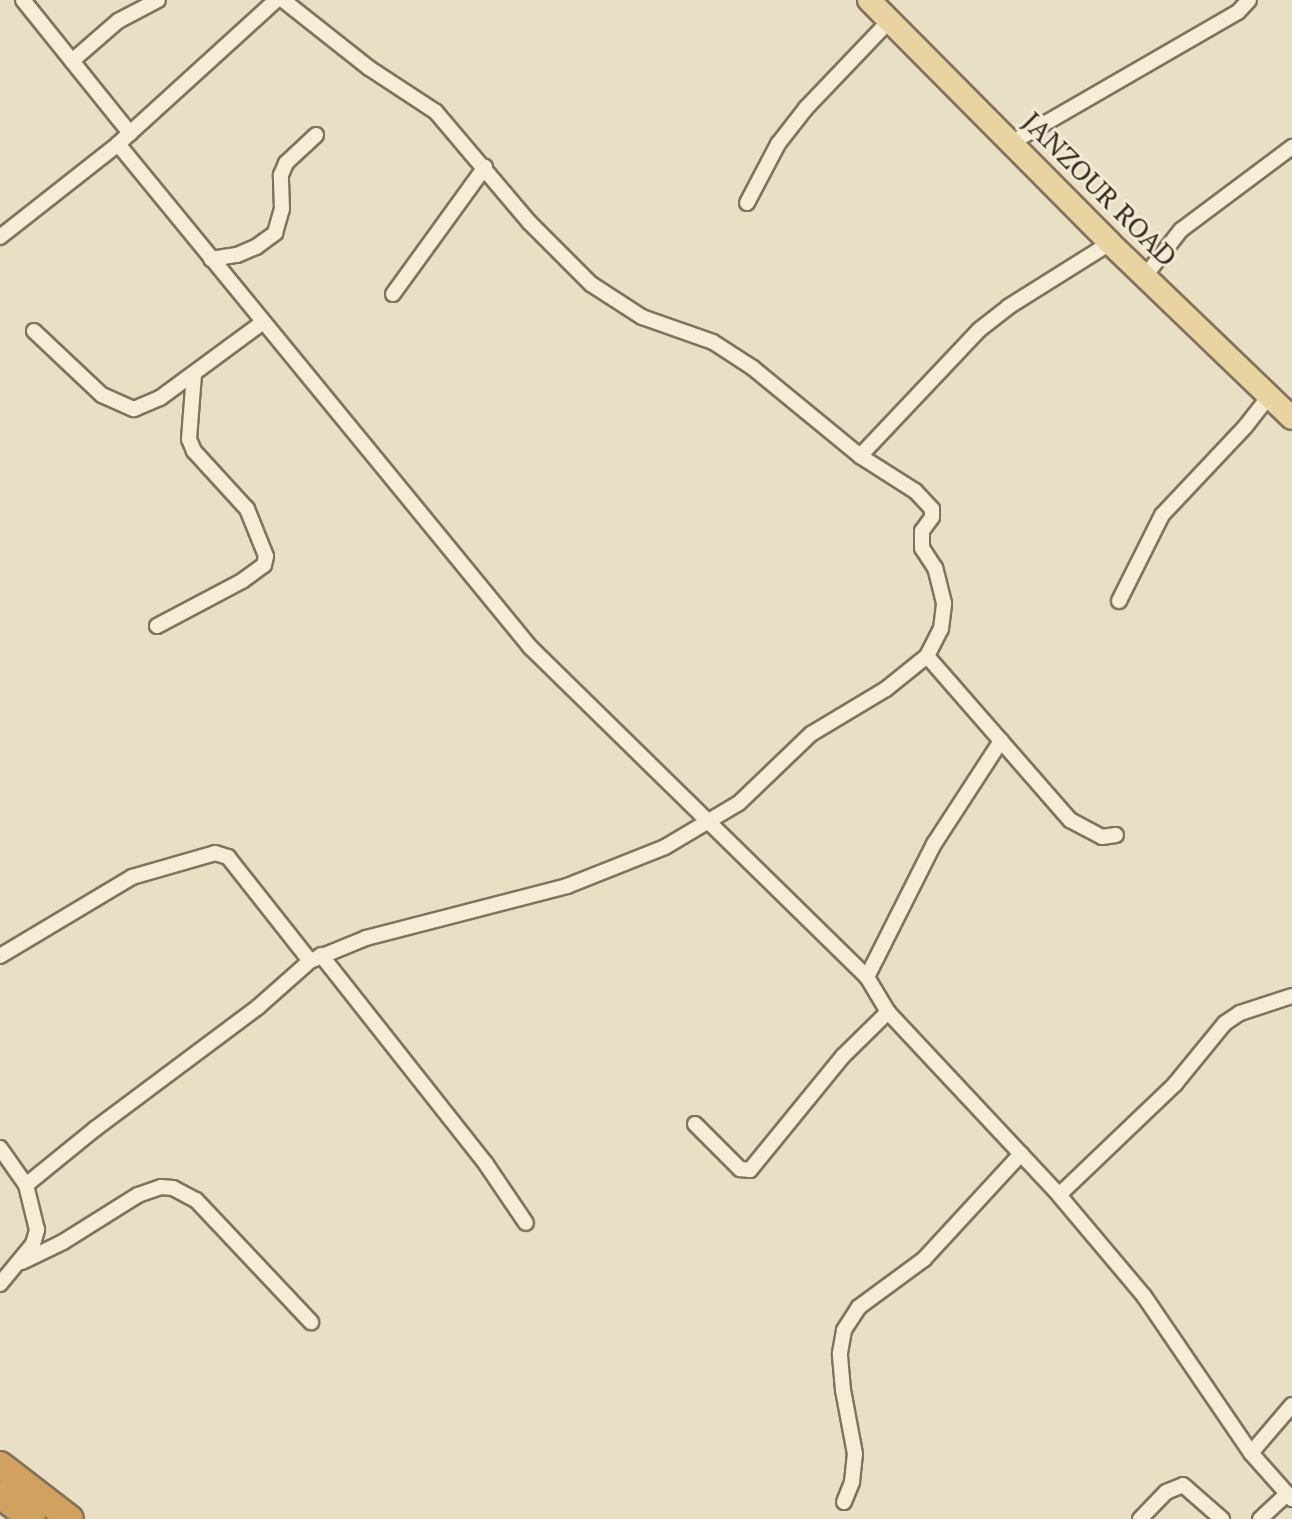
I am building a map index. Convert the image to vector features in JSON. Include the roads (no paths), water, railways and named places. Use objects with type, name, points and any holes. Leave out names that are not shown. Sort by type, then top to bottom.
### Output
[{"type":"highway","points":[[0,1465],[70,1519]]},
{"type":"highway","points":[[0,1495],[32,1519]]},
{"type":"main road","name":"JANZOUR ROAD","points":[[869,0],[1110,243],[1292,418]]},
{"type":"street","points":[[23,0],[130,133]]},
{"type":"street","points":[[72,61],[118,21],[158,0]]},
{"type":"street","points":[[0,237],[118,144],[276,0]]},
{"type":"street","points":[[26,1185],[95,1129],[258,1007],[315,958],[366,938],[567,886],[665,847],[708,824],[739,803],[811,734],[886,689],[927,656],[941,629],[944,603],[935,568],[924,554],[921,539],[932,517],[932,509],[915,491],[860,456],[753,368],[713,342],[642,317],[591,284],[529,222],[436,112],[369,68],[283,0]]},
{"type":"street","points":[[1011,143],[1238,12],[1249,0]]},
{"type":"street","points":[[747,203],[778,144],[806,108],[889,21]]},
{"type":"street","points":[[211,259],[237,255],[256,247],[275,233],[282,209],[281,175],[286,163],[316,135]]},
{"type":"street","points":[[118,144],[531,648],[867,977],[888,1012],[1059,1195],[1144,1296],[1251,1453],[1290,1497],[1260,1519]]},
{"type":"street","points":[[1145,276],[1181,230],[1292,147]]},
{"type":"street","points":[[393,294],[485,167]]},
{"type":"street","points":[[860,456],[979,330],[1008,307],[1110,243]]},
{"type":"street","points":[[34,331],[102,395],[134,409],[160,398],[263,322]]},
{"type":"street","points":[[157,626],[242,581],[264,565],[266,556],[247,509],[194,451],[189,439],[194,374]]},
{"type":"street","points":[[1119,601],[1162,515],[1245,427],[1269,396]]},
{"type":"street","points":[[927,656],[1070,820],[1102,837],[1116,835]]},
{"type":"street","points":[[867,977],[934,844],[1001,741]]},
{"type":"street","points":[[0,956],[132,877],[178,860],[215,853],[228,857],[486,1164],[526,1223]]},
{"type":"street","points":[[1059,1195],[1175,1084],[1225,1023],[1240,1013],[1292,996]]},
{"type":"street","points":[[695,1124],[740,1169],[750,1170],[843,1056],[888,1012]]},
{"type":"street","points":[[0,1148],[26,1185],[37,1230],[22,1262],[0,1284]]},
{"type":"street","points":[[844,1502],[852,1482],[855,1454],[843,1390],[840,1353],[844,1330],[859,1307],[899,1281],[933,1250],[1021,1154]]},
{"type":"street","points":[[22,1262],[63,1242],[138,1195],[161,1187],[173,1188],[196,1200],[311,1322]]},
{"type":"street","points":[[1251,1453],[1292,1405]]},
{"type":"street","points":[[1140,1519],[1166,1492],[1183,1485],[1222,1519]]}]
